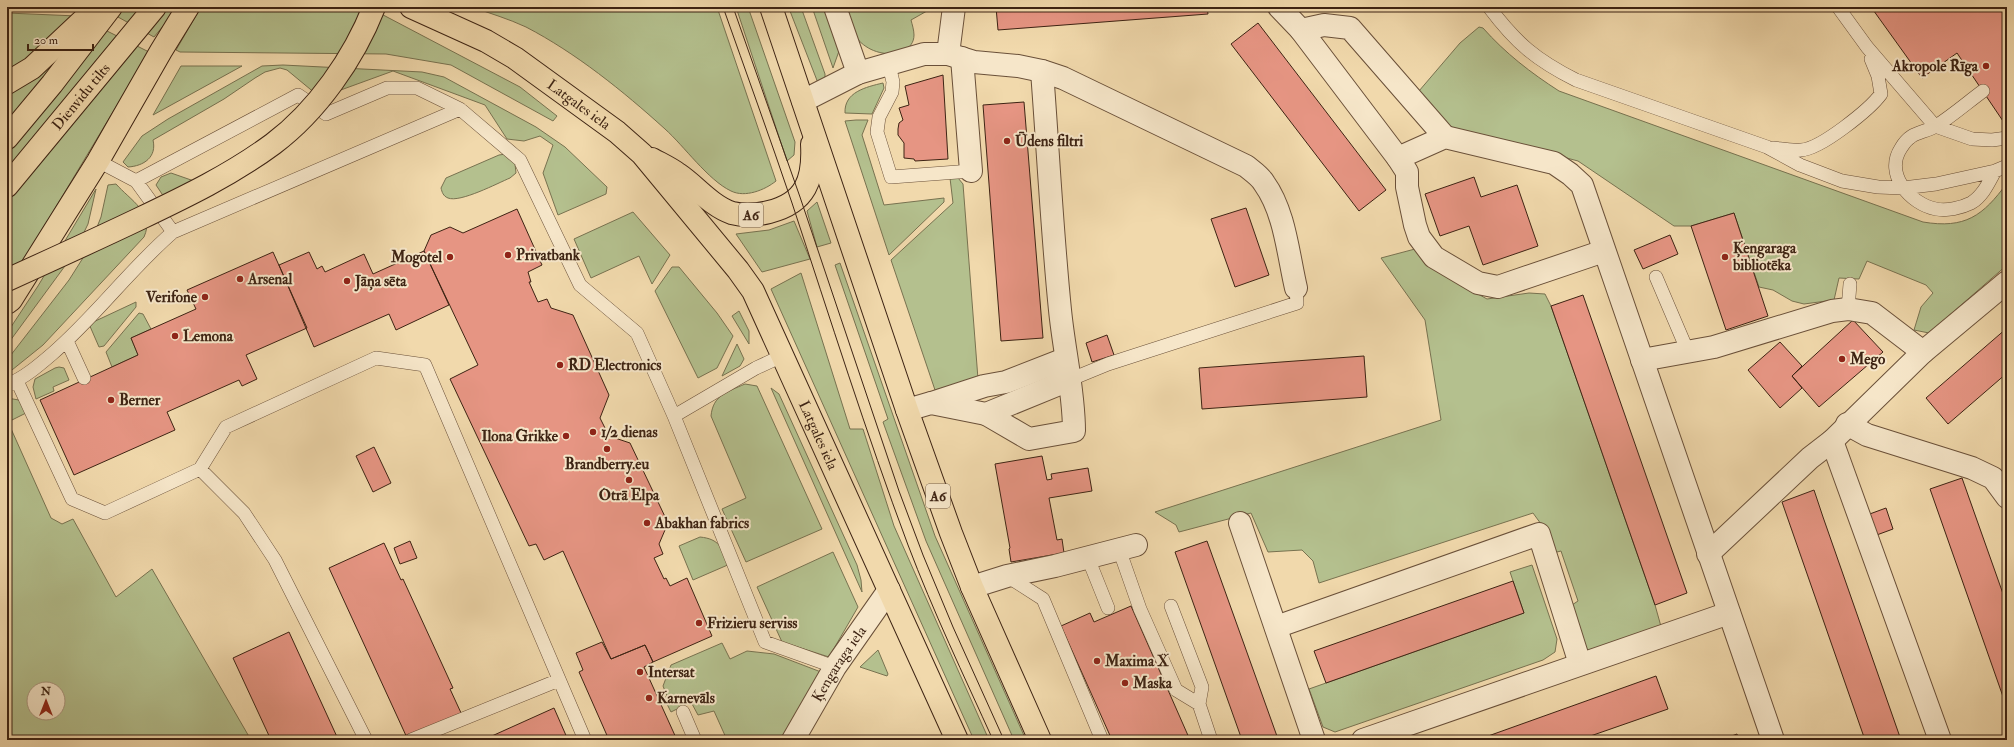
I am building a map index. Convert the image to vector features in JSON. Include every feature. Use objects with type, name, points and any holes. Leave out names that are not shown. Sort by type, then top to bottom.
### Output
[{"type":"highway","points":[[7,83],[32,68],[97,7]]},
{"type":"highway","name":"Dienvidu tilts","points":[[7,138],[52,84],[111,7]]},
{"type":"highway","name":"Dienvidu tilts","points":[[7,186],[155,7]]},
{"type":"highway","points":[[8,298],[98,161],[188,7]]},
{"type":"highway","points":[[8,298],[242,165],[274,143],[300,120],[327,89],[349,57],[374,7]]},
{"type":"highway","name":"Latgales iela","points":[[411,7],[486,41],[515,58],[599,118],[642,154],[738,270],[753,292],[957,740]]},
{"type":"highway","name":"Latgales iela","points":[[771,7],[907,410],[972,588],[1040,740]]},
{"type":"highway","name":"Latgales iela","points":[[642,154],[679,174],[706,198],[732,213],[748,215],[761,214],[792,204],[800,197],[811,174],[813,164],[812,127]]},
{"type":"street","points":[[835,7],[858,73]]},
{"type":"street","points":[[954,7],[955,56],[970,170]]},
{"type":"street","points":[[1279,7],[1301,30],[1407,172],[1407,187],[1415,225],[1420,237],[1434,257],[1478,283],[1498,288],[1604,251]]},
{"type":"street","points":[[1301,30],[1324,25],[1350,28],[1445,137],[1554,163],[1570,174],[1582,185],[1773,740]]},
{"type":"street","points":[[803,101],[858,73],[924,54],[955,56],[974,62],[1018,66],[1042,71],[1063,78],[1246,166],[1264,181],[1274,197],[1282,222],[1296,288]]},
{"type":"street","points":[[931,403],[986,414],[1029,439],[1074,431],[1074,404],[1065,359],[1060,310],[1042,71]]},
{"type":"street","points":[[1398,158],[1445,137]]},
{"type":"street","points":[[1708,554],[1810,458],[1832,441],[1847,424],[1923,352],[2007,282]]},
{"type":"street","points":[[1642,360],[1714,347],[1832,311],[1848,309],[1872,313],[1923,352]]},
{"type":"street","points":[[907,410],[984,386],[1006,382],[1065,359]]},
{"type":"street","points":[[986,414],[1069,380]]},
{"type":"street","points":[[1847,424],[1867,435],[1972,468],[1993,478],[2007,497]]},
{"type":"street","points":[[1832,441],[1940,740]]},
{"type":"street","points":[[1240,523],[1314,740]]},
{"type":"street","points":[[1276,627],[1539,534],[1580,664]]},
{"type":"street","points":[[972,588],[1007,576],[1088,558],[1127,547]]},
{"type":"street","name":"Ķengaraga iela","points":[[793,740],[835,667],[889,590]]},
{"type":"street","points":[[1364,740],[1729,613]]},
{"type":"lane","points":[[1489,7],[1508,33],[1532,54],[1553,68],[1576,80],[1768,147],[1800,165],[1842,181],[1878,187],[1903,188],[1936,184],[1995,171],[2007,166]]},
{"type":"lane","points":[[1838,7],[1867,47],[1935,126],[1972,139],[1992,140],[2007,138]]},
{"type":"lane","points":[[1768,147],[1802,150],[1820,144],[1874,104],[1882,94],[1878,76],[1867,47]]},
{"type":"lane","points":[[889,65],[893,82],[892,92],[879,117],[877,132],[891,177],[970,170]]},
{"type":"lane","points":[[136,181],[298,95],[326,114],[387,88],[417,88],[460,110],[520,160],[580,285],[637,333],[674,416],[765,642],[835,667]]},
{"type":"lane","points":[[1983,91],[1935,126],[1916,132],[1901,148],[1896,162],[1897,177],[1903,188],[1917,202],[1936,209],[1955,209],[1972,202],[1985,189],[1995,171]]},
{"type":"lane","points":[[460,110],[173,232],[154,248],[66,341],[12,383],[72,499],[106,513],[200,469],[226,427],[376,358],[425,365],[585,740]]},
{"type":"lane","points":[[98,161],[136,181],[173,232]]},
{"type":"lane","points":[[1656,277],[1688,352]]},
{"type":"lane","points":[[1848,309],[1850,284]]},
{"type":"lane","points":[[1069,380],[1108,364],[1297,303],[1296,288]]},
{"type":"lane","points":[[66,341],[84,378]]},
{"type":"lane","points":[[674,416],[756,368],[782,356]]},
{"type":"lane","points":[[200,469],[244,513],[275,560],[366,740]]},
{"type":"lane","points":[[1127,547],[1140,609],[1176,690],[1199,704]]},
{"type":"lane","points":[[1088,558],[1108,608]]},
{"type":"lane","points":[[1007,576],[1043,599],[1102,740]]},
{"type":"lane","points":[[1171,606],[1202,687],[1199,704],[1211,740]]},
{"type":"lane","points":[[411,740],[559,680]]},
{"type":"lane","points":[[683,712],[695,740]]},
{"type":"green space","points":[[100,7],[179,7],[154,37]]},
{"type":"green space","points":[[201,7],[368,7],[520,87],[557,116],[553,121],[451,65],[386,54],[180,52],[176,50]]},
{"type":"green space","points":[[472,7],[717,7],[776,181],[761,190],[742,194],[731,191],[722,186],[649,115],[616,87],[581,61],[545,37],[526,27]]},
{"type":"green space","points":[[736,7],[748,7],[795,142],[794,155],[787,161]]},
{"type":"green space","points":[[797,7],[802,10],[825,74],[825,78],[818,83],[790,11]]},
{"type":"green space","points":[[812,7],[821,7],[828,14],[839,51],[833,68]]},
{"type":"green space","points":[[848,7],[934,7],[911,20],[914,35],[911,45],[903,51],[892,54],[868,48],[857,38],[850,25]]},
{"type":"green space","points":[[7,13],[77,16],[149,52],[24,260],[7,282]]},
{"type":"green space","points":[[1479,27],[1483,28],[1500,46],[1519,62],[1559,91],[1923,222],[1950,224],[1972,218],[1990,204],[2007,183],[2007,265],[1929,333],[1914,330],[1921,307],[1933,293],[1926,285],[1867,261],[1859,279],[1839,278],[1834,300],[1804,304],[1792,301],[1773,290],[1759,287],[1734,213],[1691,226],[1674,226],[1578,161],[1446,126],[1419,91],[1460,43]]},
{"type":"green space","points":[[283,65],[422,72],[444,77],[536,127],[565,147],[607,187],[606,194],[558,215],[543,173],[553,145],[540,136],[524,141],[507,139],[485,105],[393,71],[327,95],[316,94],[287,70],[280,68],[265,72],[224,99],[153,140],[153,151],[148,160],[139,165],[128,167],[123,162],[142,136],[168,119],[262,66]]},
{"type":"green space","points":[[181,66],[242,66],[153,115]]},
{"type":"green space","points":[[883,83],[884,88],[872,114],[845,113],[848,100],[852,95],[870,86]]},
{"type":"green space","points":[[868,120],[862,135],[884,205],[944,198],[944,202],[889,255],[845,121]]},
{"type":"green space","points":[[308,121],[164,197],[156,185],[161,177],[171,173],[194,181]]},
{"type":"green space","points":[[506,154],[515,164],[516,173],[510,178],[479,192],[461,198],[448,198],[443,194],[441,188],[446,178],[499,155]]},
{"type":"green space","points":[[950,178],[958,178],[963,184],[978,379],[935,390],[891,260],[953,203]]},
{"type":"green space","points":[[116,184],[134,201],[144,214],[147,228],[144,237],[43,345],[7,374],[7,360],[69,280],[88,250],[101,217],[108,185]]},
{"type":"green space","points":[[96,189],[88,224],[73,255],[7,345],[7,333],[38,286]]},
{"type":"green space","points":[[817,202],[831,243],[817,247],[807,211]]},
{"type":"green space","points":[[633,212],[670,255],[652,284],[639,256],[591,278],[574,239]]},
{"type":"green space","points":[[794,221],[810,259],[762,272],[736,234],[769,230]]},
{"type":"green space","points":[[1415,249],[1426,265],[1487,299],[1529,293],[1545,294],[1551,306],[1655,605],[1662,630],[1584,656],[1566,609],[1578,601],[1561,551],[1553,553],[1541,524],[1533,513],[1319,583],[1313,561],[1302,550],[1268,552],[1251,513],[1179,532],[1176,525],[1155,512],[1441,420],[1425,320],[1381,258]]},
{"type":"green space","points":[[840,263],[935,536],[1026,740],[1014,740],[926,541],[883,422],[888,419],[835,265]]},
{"type":"green space","points":[[672,267],[679,267],[717,313],[733,336],[717,368],[698,378],[655,291]]},
{"type":"green space","points":[[801,273],[850,429],[863,429],[894,526],[989,740],[974,740],[771,289]]},
{"type":"green space","points":[[136,302],[136,307],[104,346],[99,347],[89,324]]},
{"type":"green space","points":[[739,311],[749,331],[749,344],[732,316]]},
{"type":"green space","points":[[139,313],[143,314],[151,329],[131,338],[138,355],[112,367],[106,352]]},
{"type":"green space","points":[[737,344],[744,359],[740,366],[722,376]]},
{"type":"green space","points":[[59,367],[64,368],[69,380],[53,387],[54,391],[36,399],[33,387],[35,379]]},
{"type":"green space","points":[[745,384],[757,386],[822,529],[746,562],[722,509],[746,498],[711,416],[715,403],[722,395]]},
{"type":"green space","points":[[771,388],[779,394],[857,565],[861,580],[862,592]]},
{"type":"green space","points":[[7,398],[19,400],[26,413],[8,422],[51,518],[62,524],[73,519],[116,597],[152,569],[251,740],[7,740]]},
{"type":"green space","points":[[700,537],[716,542],[722,549],[730,564],[693,580],[679,546]]},
{"type":"green space","points":[[833,552],[858,607],[829,657],[782,642],[757,587]]},
{"type":"green space","points":[[1532,565],[1557,639],[1555,652],[1543,660],[1335,732],[1323,727],[1309,689],[1524,613],[1510,572]]},
{"type":"green space","points":[[722,643],[730,659],[747,651],[774,654],[821,672],[781,740],[727,740],[714,711],[698,715],[691,702],[671,712],[664,698],[667,696],[663,686],[671,665]]},
{"type":"green space","points":[[878,650],[888,674],[887,676],[860,667]]},
{"type":"building","points":[[996,7],[1207,7],[1208,14],[998,30]]},
{"type":"building","name":"Akropole Rīga","points":[[1871,7],[2007,7],[2007,127],[1957,53],[1922,78]]},
{"type":"building","points":[[1258,23],[1386,190],[1359,211],[1231,44]]},
{"type":"building","points":[[943,75],[948,159],[915,161],[914,159],[904,158],[904,143],[898,135],[898,129],[899,123],[903,120],[899,108],[909,105],[905,86]]},
{"type":"building","points":[[1024,102],[1043,338],[1001,341],[983,105]]},
{"type":"building","points":[[1474,177],[1481,197],[1517,185],[1538,246],[1483,265],[1469,226],[1440,236],[1425,194]]},
{"type":"building","points":[[1246,208],[1269,275],[1235,287],[1211,219]]},
{"type":"building","points":[[517,209],[542,265],[528,272],[531,282],[529,282],[538,302],[547,299],[551,308],[573,315],[609,395],[600,418],[609,436],[630,443],[668,523],[659,544],[663,554],[654,558],[664,579],[666,578],[670,586],[687,578],[712,636],[653,662],[645,645],[611,659],[563,551],[544,560],[536,544],[529,546],[450,379],[478,365],[424,251],[431,235],[450,227],[463,233]]},
{"type":"building","name":"Ķengaraga bibliotēka","points":[[1734,213],[1768,316],[1726,330],[1691,226]]},
{"type":"building","points":[[1670,235],[1678,254],[1643,269],[1634,250]]},
{"type":"building","points":[[424,251],[449,305],[396,330],[389,314],[314,347],[279,265],[309,252],[317,269],[322,266],[325,272],[364,254],[373,274]]},
{"type":"building","points":[[273,252],[307,328],[246,355],[257,379],[242,386],[239,380],[167,412],[175,430],[74,475],[40,400],[138,355],[131,338],[196,309],[187,290]]},
{"type":"building","points":[[1583,295],[1687,593],[1655,605],[1551,306]]},
{"type":"building","name":"Mego","points":[[1853,320],[1883,352],[1819,407],[1792,376]]},
{"type":"building","points":[[2007,328],[2007,373],[1948,424],[1926,398]]},
{"type":"building","points":[[1107,335],[1114,355],[1092,362],[1086,343]]},
{"type":"building","points":[[1780,342],[1802,366],[1792,376],[1802,388],[1780,408],[1748,370]]},
{"type":"building","points":[[1364,356],[1367,397],[1202,409],[1199,368]]},
{"type":"building","points":[[374,447],[391,483],[373,492],[356,456]]},
{"type":"building","points":[[1042,456],[1047,480],[1052,479],[1051,474],[1088,468],[1092,491],[1049,498],[1057,540],[1062,539],[1064,553],[1011,562],[1010,548],[995,464]]},
{"type":"building","points":[[1962,478],[2007,605],[2007,708],[1930,489]]},
{"type":"building","points":[[1814,490],[1901,740],[1865,740],[1782,502]]},
{"type":"building","points":[[1886,508],[1893,529],[1874,536],[1867,515]]},
{"type":"building","points":[[410,541],[417,558],[400,564],[394,548]]},
{"type":"building","points":[[1207,541],[1278,739],[1276,740],[1242,740],[1175,552]]},
{"type":"building","points":[[384,543],[401,580],[403,579],[453,688],[450,689],[462,715],[408,740],[329,568]]},
{"type":"building","points":[[1513,581],[1524,613],[1326,683],[1314,651]]},
{"type":"building","name":"Maska","points":[[1131,606],[1190,740],[1112,740],[1061,626],[1090,613],[1094,622]]},
{"type":"building","points":[[289,632],[338,739],[337,740],[271,740],[233,658]]},
{"type":"building","points":[[602,642],[611,659],[645,645],[653,662],[644,667],[677,740],[609,740],[579,672],[583,670],[576,653]]},
{"type":"building","points":[[1656,676],[1668,709],[1579,740],[1477,740]]},
{"type":"building","points":[[554,708],[568,740],[483,740]]},
{"type":"building","points":[[1737,734],[1739,740],[1721,740]]},
{"type":"tram line","points":[[723,7],[784,179],[863,418],[908,545],[938,619],[993,740]]},
{"type":"tram line","points":[[733,7],[800,197],[899,491],[923,555],[953,627],[1004,740]]},
{"type":"place","name":"Akropole Rīga","points":[[1986,66]]},
{"type":"place","name":"Ūdens filtri","points":[[1007,141]]},
{"type":"place","name":"Privatbank","points":[[508,255]]},
{"type":"place","name":"Mogotel","points":[[450,257]]},
{"type":"place","name":"Ķengaraga bibliotēka","points":[[1725,257]]},
{"type":"place","name":"Arsenal","points":[[240,279]]},
{"type":"place","name":"Jāņa sēta","points":[[347,281]]},
{"type":"place","name":"Verifone","points":[[205,297]]},
{"type":"place","name":"Lemona","points":[[175,336]]},
{"type":"place","name":"Mego","points":[[1842,359]]},
{"type":"place","name":"RD Electronics","points":[[560,365]]},
{"type":"place","name":"Berner","points":[[111,400]]},
{"type":"place","name":"1/2 dienas","points":[[593,432]]},
{"type":"place","name":"Ilona Grikke","points":[[566,436]]},
{"type":"place","name":"Brandberry.eu","points":[[607,449]]},
{"type":"place","name":"Otrā Elpa","points":[[629,480]]},
{"type":"place","name":"Abakhan fabrics","points":[[647,523]]},
{"type":"place","name":"Frizieru serviss","points":[[699,623]]},
{"type":"place","name":"Maxima X","points":[[1097,661]]},
{"type":"place","name":"Intersat","points":[[640,672]]},
{"type":"place","name":"Maska","points":[[1125,683]]},
{"type":"place","name":"Karnevāls","points":[[649,698]]}]
